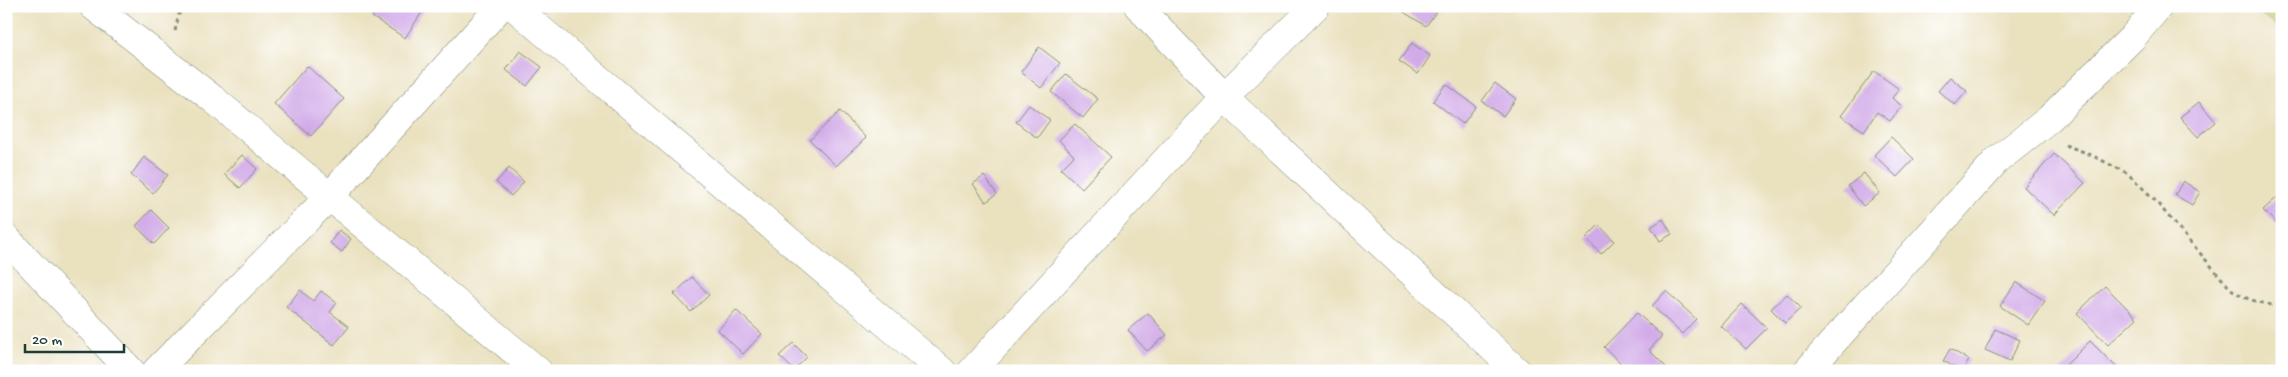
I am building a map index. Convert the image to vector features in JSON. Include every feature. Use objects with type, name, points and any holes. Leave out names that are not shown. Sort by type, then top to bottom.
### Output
[{"type":"street","points":[[93,6],[213,99],[538,371]]},
{"type":"street","points":[[156,371],[330,196],[501,6]]},
{"type":"street","points":[[513,6],[942,371]]},
{"type":"street","points":[[1138,6],[1224,97],[1517,371]]},
{"type":"street","points":[[972,371],[1224,97],[1316,6]]},
{"type":"street","points":[[1807,371],[1996,161],[2049,119],[2132,38],[2159,6]]},
{"type":"street","points":[[6,238],[131,371]]},
{"type":"path","points":[[2049,119],[2057,142],[2088,153],[2127,173],[2152,197],[2238,295],[2252,301],[2282,307]]},
{"type":"green space","points":[[2250,6],[2282,6],[2282,31]]},
{"type":"building","points":[[379,6],[426,6],[405,38],[372,17]]},
{"type":"building","points":[[1401,6],[1437,6],[1439,8],[1426,26],[1399,9]]},
{"type":"building","points":[[1412,43],[1430,56],[1418,74],[1399,61]]},
{"type":"building","points":[[1039,47],[1060,63],[1041,88],[1021,72]]},
{"type":"building","points":[[520,51],[542,67],[527,86],[506,70]]},
{"type":"building","points":[[307,66],[344,99],[311,136],[274,104]]},
{"type":"building","points":[[1874,71],[1899,89],[1892,98],[1902,106],[1890,121],[1877,112],[1864,131],[1841,116]]},
{"type":"building","points":[[1066,74],[1098,99],[1083,118],[1051,92]]},
{"type":"building","points":[[1950,77],[1967,91],[1955,105],[1938,91]]},
{"type":"building","points":[[1495,83],[1516,99],[1503,116],[1482,101]]},
{"type":"building","points":[[1446,84],[1476,106],[1463,124],[1433,101]]},
{"type":"building","points":[[2199,102],[2216,122],[2198,137],[2180,117]]},
{"type":"building","points":[[1029,105],[1050,120],[1037,138],[1016,122]]},
{"type":"building","points":[[840,111],[866,138],[836,166],[810,140]]},
{"type":"building","points":[[1075,124],[1111,157],[1082,188],[1061,169],[1074,156],[1059,140]]},
{"type":"building","points":[[1891,137],[1914,159],[1897,177],[1874,155]]},
{"type":"building","points":[[2054,154],[2085,183],[2054,215],[2024,187]]},
{"type":"building","points":[[242,155],[257,169],[240,188],[224,174]]},
{"type":"building","points":[[144,157],[168,175],[153,193],[131,175]]},
{"type":"building","points":[[509,168],[524,182],[511,196],[496,182]]},
{"type":"building","points":[[1864,173],[1880,193],[1863,206],[1848,186]]},
{"type":"building","points":[[984,176],[997,194],[986,202],[973,184]]},
{"type":"building","points":[[2183,181],[2200,192],[2192,205],[2175,195]]},
{"type":"building","points":[[2282,195],[2282,229],[2263,210]]},
{"type":"building","points":[[151,210],[169,228],[154,244],[136,226]]},
{"type":"building","points":[[1663,219],[1672,234],[1660,241],[1651,227]]},
{"type":"building","points":[[1599,225],[1614,241],[1601,254],[1586,238]]},
{"type":"building","points":[[339,230],[351,239],[342,252],[330,243]]},
{"type":"building","points":[[692,277],[709,295],[691,312],[674,294]]},
{"type":"building","points":[[2016,282],[2045,301],[2028,325],[2000,306]]},
{"type":"building","points":[[2105,286],[2137,318],[2108,345],[2077,313]]},
{"type":"building","points":[[300,290],[313,301],[321,291],[337,303],[330,312],[349,327],[334,345],[286,307]]},
{"type":"building","points":[[1666,291],[1696,319],[1682,334],[1652,306]]},
{"type":"building","points":[[1787,294],[1801,308],[1785,323],[1771,309]]},
{"type":"building","points":[[1742,304],[1767,328],[1746,349],[1721,326]]},
{"type":"building","points":[[736,310],[762,334],[743,354],[718,330]]},
{"type":"building","points":[[1148,313],[1167,335],[1147,351],[1128,330]]},
{"type":"building","points":[[1637,313],[1662,336],[1649,350],[1666,367],[1662,371],[1629,371],[1604,347]]},
{"type":"building","points":[[1995,329],[2020,340],[2010,361],[1985,350]]},
{"type":"building","points":[[2090,341],[2120,371],[2060,371]]},
{"type":"building","points":[[793,343],[807,357],[794,370],[779,356]]},
{"type":"building","points":[[1950,349],[1969,360],[1963,371],[1943,361]]}]
